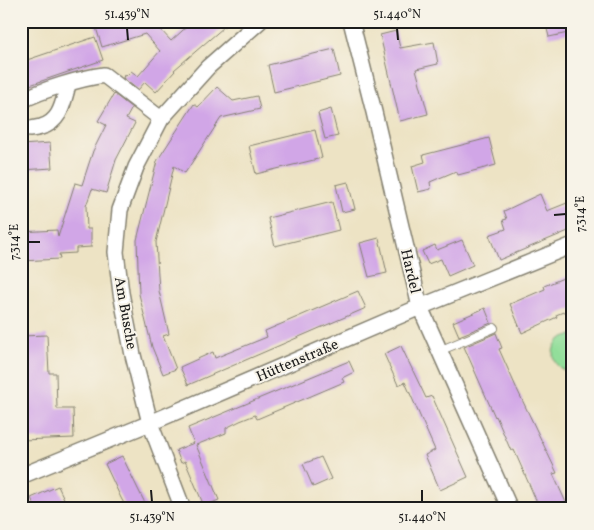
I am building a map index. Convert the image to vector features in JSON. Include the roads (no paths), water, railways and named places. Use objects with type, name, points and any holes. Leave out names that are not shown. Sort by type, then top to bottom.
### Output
[{"type":"street","name":"Am Busche","points":[[183,509],[150,423],[120,293],[116,252],[120,210],[136,167],[161,119],[208,67],[260,21]]},
{"type":"street","name":"Hardel","points":[[350,21],[374,112],[420,307],[510,509]]},
{"type":"street","points":[[21,101],[33,95],[104,75],[161,119]]},
{"type":"street","points":[[21,127],[29,130],[50,125],[60,113],[68,85]]},
{"type":"street","name":"Hüttenstraße","points":[[21,476],[150,423],[420,307],[573,245]]},
{"type":"lane","points":[[440,351],[494,328]]}]
